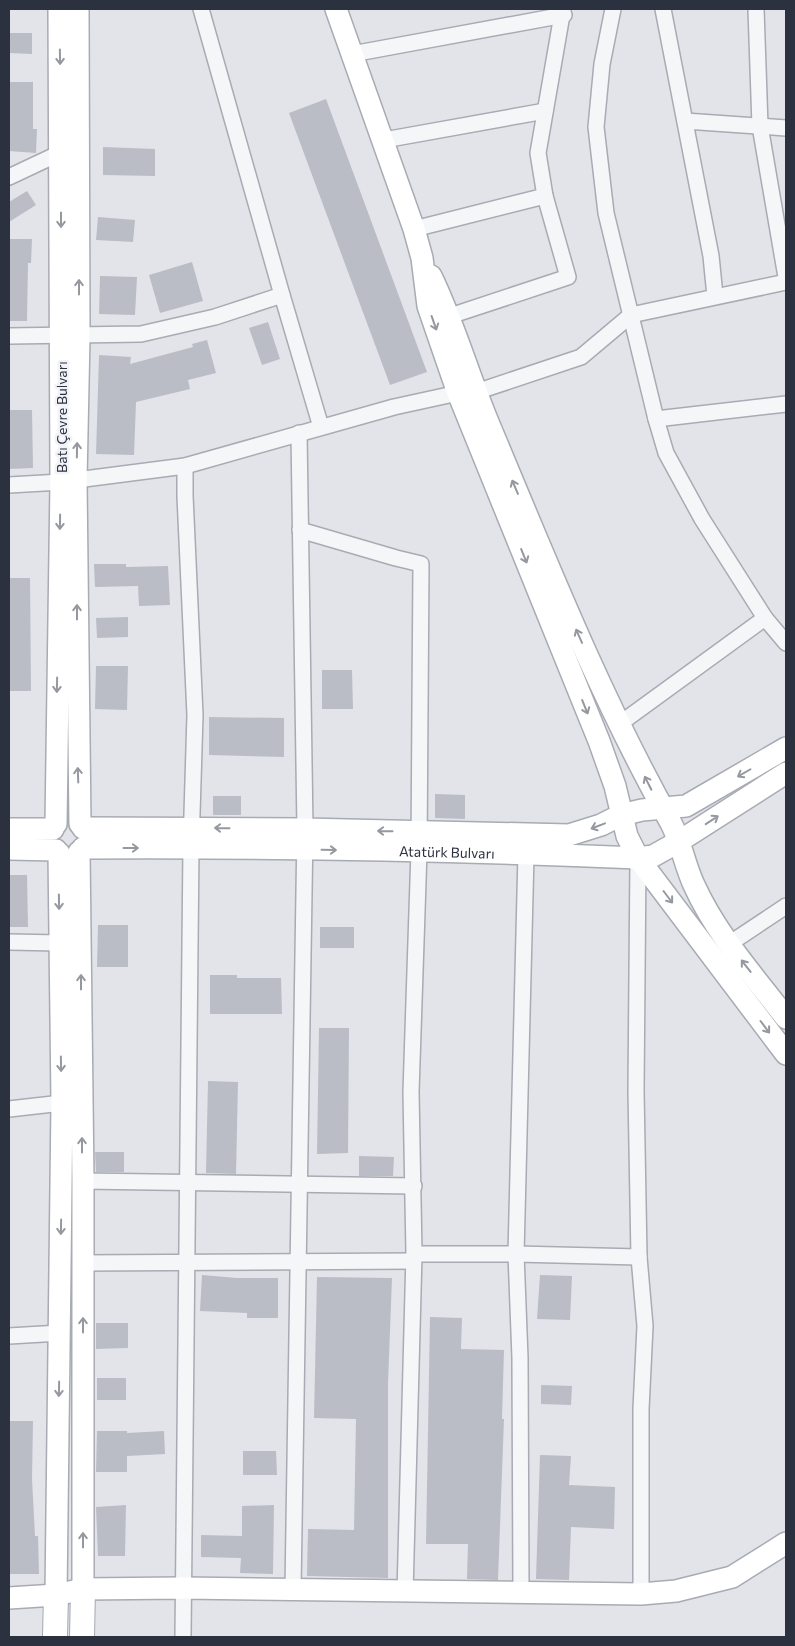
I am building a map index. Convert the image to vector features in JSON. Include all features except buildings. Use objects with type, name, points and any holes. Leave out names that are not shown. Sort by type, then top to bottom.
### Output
[{"type":"main road","name":"Batı Çevre Bulvarı","points":[[59,9],[62,152],[70,336]]},
{"type":"main road","name":"Batı Çevre Bulvarı","points":[[73,842],[69,481],[70,336],[78,9]]},
{"type":"main road","points":[[336,9],[414,229],[422,258],[428,306],[618,725],[661,809],[672,825],[694,887],[729,944],[786,1018]]},
{"type":"main road","points":[[422,258],[450,316],[467,392],[599,741],[615,786],[621,815],[638,858],[786,1054]]},
{"type":"main road","name":"Batı Çevre Bulvarı","points":[[54,826],[69,481]]},
{"type":"main road","name":"Atatürk Bulvarı","points":[[9,849],[73,842],[191,837],[419,841],[569,835],[601,825],[621,815],[686,806],[786,748]]},
{"type":"main road","name":"Atatürk Bulvarı","points":[[419,841],[526,854],[638,858],[653,856],[786,773]]},
{"type":"main road","points":[[9,828],[54,826],[65,820],[73,842],[83,1181],[82,1637]]},
{"type":"main road","points":[[55,1637],[62,1103],[59,943],[73,842]]},
{"type":"main road","points":[[9,1598],[56,1595],[83,1589],[183,1588],[405,1593],[521,1591],[641,1594],[676,1591],[732,1577],[786,1543]]},
{"type":"street","points":[[201,9],[282,295],[322,427]]},
{"type":"street","points":[[613,9],[602,64],[596,128],[606,213],[656,419],[666,453],[702,519],[766,618],[786,643]]},
{"type":"street","points":[[663,9],[711,256],[715,296]]},
{"type":"street","points":[[756,9],[760,126],[786,277]]},
{"type":"street","points":[[352,54],[564,12],[538,153],[545,196],[568,277],[450,316]]},
{"type":"street","points":[[384,140],[545,111]]},
{"type":"street","points":[[685,121],[786,128]]},
{"type":"street","points":[[9,176],[62,152]]},
{"type":"street","points":[[414,229],[545,196]]},
{"type":"street","points":[[9,485],[69,481],[185,466],[299,433],[467,392],[581,357],[631,315],[786,282]]},
{"type":"street","points":[[9,336],[140,334],[215,317],[282,295]]},
{"type":"street","points":[[656,419],[786,404]]},
{"type":"street","points":[[293,1589],[305,839],[299,433]]},
{"type":"street","points":[[183,1637],[191,837],[195,715],[185,466]]},
{"type":"street","points":[[300,530],[421,564],[419,841],[411,1092],[414,1186],[413,1257],[405,1593]]},
{"type":"street","points":[[618,725],[766,618]]},
{"type":"street","points":[[521,1591],[520,1358],[516,1254],[526,854]]},
{"type":"street","points":[[638,858],[636,1091],[639,1257],[645,1326],[641,1409],[641,1594]]},
{"type":"street","points":[[729,944],[786,906]]},
{"type":"street","points":[[9,942],[59,943]]},
{"type":"street","points":[[9,1109],[62,1103]]},
{"type":"street","points":[[83,1181],[300,1186],[414,1186]]},
{"type":"street","points":[[83,1263],[299,1262],[516,1254],[639,1257]]},
{"type":"street","points":[[9,1336],[60,1332]]}]
